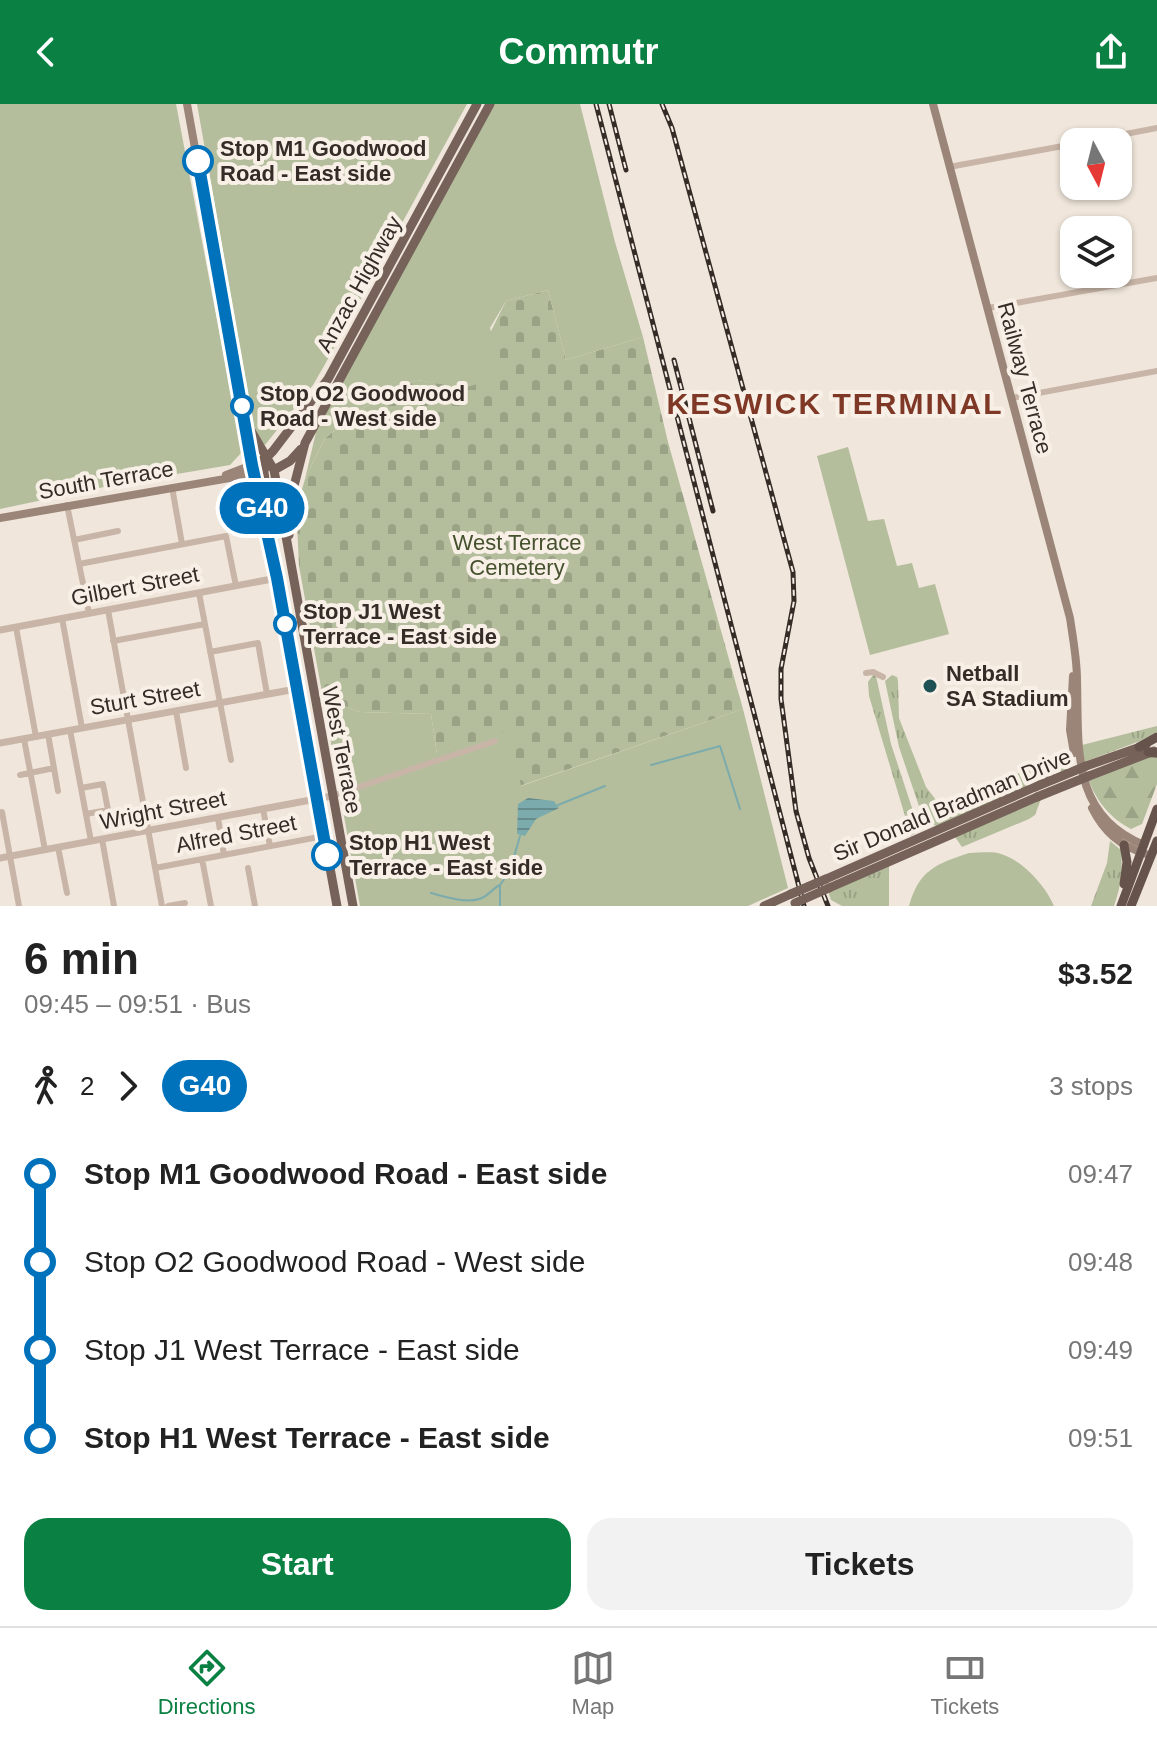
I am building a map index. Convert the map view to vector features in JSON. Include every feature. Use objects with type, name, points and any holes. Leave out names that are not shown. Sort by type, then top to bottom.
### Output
[{"type":"highway","points":[[1150,750],[1157,739]]},
{"type":"highway","points":[[1131,906],[1149,849],[1148,833],[1157,809]]},
{"type":"highway","points":[[1120,906],[1127,875],[1124,845]]},
{"type":"highway","points":[[1120,906],[1149,849]]},
{"type":"main road","points":[[187,104],[250,449],[261,470],[290,461],[305,443]]},
{"type":"main road","name":"Anzac Highway","points":[[305,443],[464,141],[477,104]]},
{"type":"main road","name":"Anzac Highway","points":[[261,470],[266,458],[328,379],[464,141],[490,104]]},
{"type":"main road","name":"Railway Terrace","points":[[933,104],[1070,618],[1076,663],[1078,744],[1085,784],[1100,812],[1114,829],[1149,849]]},
{"type":"main road","name":"West Terrace","points":[[244,419],[266,458],[261,470],[277,578],[337,906]]},
{"type":"main road","name":"West Terrace","points":[[288,554],[293,490],[305,443]]},
{"type":"main road","points":[[237,470],[250,449]]},
{"type":"main road","name":"South Terrace","points":[[218,478],[237,470],[261,470]]},
{"type":"main road","name":"West Terrace","points":[[261,470],[288,554],[353,906]]},
{"type":"main road","name":"South Terrace","points":[[0,518],[261,470]]},
{"type":"main road","name":"Railway Terrace","points":[[1076,663],[1071,689],[1070,730],[1078,772],[1097,819],[1107,833],[1124,845],[1149,849]]},
{"type":"main road","points":[[296,689],[312,686]]},
{"type":"main road","name":"Sir Donald Bradman Drive","points":[[764,906],[791,901],[1036,792],[1150,750]]},
{"type":"main road","points":[[1114,829],[1130,834],[1148,833]]},
{"type":"street","points":[[1132,133],[1157,128]]},
{"type":"street","points":[[949,167],[1060,147]]},
{"type":"street","points":[[988,308],[1157,278]]},
{"type":"street","points":[[1012,398],[1157,371]]},
{"type":"street","points":[[172,487],[182,544]]},
{"type":"street","points":[[67,505],[89,613]]},
{"type":"street","points":[[74,540],[118,531]]},
{"type":"street","points":[[79,564],[226,536],[236,586]]},
{"type":"street","name":"Gilbert Street","points":[[1,627],[16,627],[277,578]]},
{"type":"street","points":[[199,593],[231,760]]},
{"type":"street","points":[[108,610],[162,906]]},
{"type":"street","points":[[62,618],[82,728]]},
{"type":"street","points":[[113,641],[205,624]]},
{"type":"street","points":[[16,627],[36,737]]},
{"type":"street","points":[[210,652],[258,643],[267,694]]},
{"type":"street","points":[[866,673],[873,672],[883,677]]},
{"type":"street","name":"Sturt Street","points":[[0,743],[296,689]]},
{"type":"street","points":[[176,711],[186,768]]},
{"type":"street","points":[[70,730],[91,841]]},
{"type":"street","points":[[48,734],[58,791]]},
{"type":"street","points":[[24,739],[45,850]]},
{"type":"street","points":[[332,796],[495,741]]},
{"type":"street","points":[[20,775],[54,768]]},
{"type":"street","points":[[81,788],[103,784],[108,810],[86,814]]},
{"type":"street","name":"Wright Street","points":[[0,858],[332,796]]},
{"type":"street","points":[[263,809],[270,846]]},
{"type":"street","points":[[2,812],[19,906]]},
{"type":"street","points":[[218,818],[224,855]]},
{"type":"street","name":"Alfred Street","points":[[155,868],[324,836]]},
{"type":"street","points":[[102,839],[114,906]]},
{"type":"street","points":[[58,847],[67,893]]},
{"type":"street","points":[[202,859],[211,906]]},
{"type":"street","points":[[248,868],[255,906]]},
{"type":"street","points":[[168,906],[185,903]]},
{"type":"green space","points":[[0,104],[176,104],[242,452],[230,465],[0,509]]},
{"type":"green space","points":[[197,104],[467,104],[313,385],[265,445],[254,427]]},
{"type":"green space","points":[[493,104],[580,104],[643,337],[566,360],[548,290],[506,301],[490,328],[503,377],[463,388],[417,380],[363,408],[325,438],[305,479],[317,428]]},
{"type":"green space","name":"West Terrace Cemetery","points":[[548,290],[566,360],[643,337],[668,442],[743,709],[520,786],[437,754],[431,714],[360,712],[323,698],[299,566],[297,523],[305,479],[325,438],[363,408],[417,380],[463,387],[506,301]]},
{"type":"green space","points":[[848,447],[868,521],[884,519],[897,566],[912,563],[919,588],[935,584],[949,634],[870,655],[817,456]]},
{"type":"green space","points":[[873,675],[876,676],[891,744],[916,820],[918,831],[911,836],[869,696],[868,682]]},
{"type":"green space","points":[[892,675],[898,681],[899,718],[926,787],[939,804],[1026,770],[1032,771],[1035,783],[937,826],[924,821],[899,747],[885,681]]},
{"type":"green space","points":[[323,698],[360,712],[431,714],[437,754],[510,730],[521,786],[743,709],[788,888],[748,906],[360,906]]},
{"type":"green space","points":[[1157,726],[1157,732],[1140,741],[1084,762],[1082,745]]},
{"type":"green space","points":[[1057,754],[1064,757],[1068,769],[1061,772],[1059,768],[1049,770],[1050,777],[1045,779],[1045,762]]},
{"type":"green space","points":[[1149,755],[1157,755],[1157,784],[1142,824],[1131,829],[1105,808],[1088,778]]},
{"type":"green space","points":[[1041,799],[1035,815],[1029,819],[962,847],[955,837]]},
{"type":"green space","points":[[1110,841],[1121,850],[1122,872],[1114,906],[1091,906],[1107,863]]},
{"type":"green space","points":[[990,852],[1009,857],[1039,882],[1054,906],[909,906],[918,884],[930,870],[969,853]]},
{"type":"green space","points":[[889,865],[889,906],[842,906],[831,900],[828,891]]},
{"type":"water","points":[[528,798],[554,801],[559,808],[536,819],[525,836],[517,834],[518,804]]},
{"type":"waterway","points":[[651,765],[720,746],[740,809]]},
{"type":"waterway","points":[[558,805],[605,786]]},
{"type":"waterway","points":[[500,906],[500,885],[510,871],[520,836]]},
{"type":"waterway","points":[[431,893],[472,900],[484,897],[500,885]]},
{"type":"railway","points":[[596,104],[804,906]]},
{"type":"railway","points":[[609,104],[626,170]]},
{"type":"railway","points":[[662,104],[672,128],[793,572],[794,601],[781,669],[781,699],[796,811],[809,858],[828,906]]},
{"type":"railway","points":[[674,360],[713,511]]},
{"type":"bus line","name":"G40","points":[[198,161],[252,465],[277,578],[327,855]]},
{"type":"place","name":"Stop M1 Goodwood Road - East side","points":[[198,161]]},
{"type":"place","name":"Stop O2 Goodwood Road - West side","points":[[242,406]]},
{"type":"place","name":"Stop J1 West Terrace - East side","points":[[285,624]]},
{"type":"place","name":"Netball SA Stadium","points":[[930,686]]},
{"type":"place","name":"Stop H1 West Terrace - East side","points":[[327,855]]},
{"type":"district","name":"KESWICK TERMINAL","points":[[835,403]]}]
